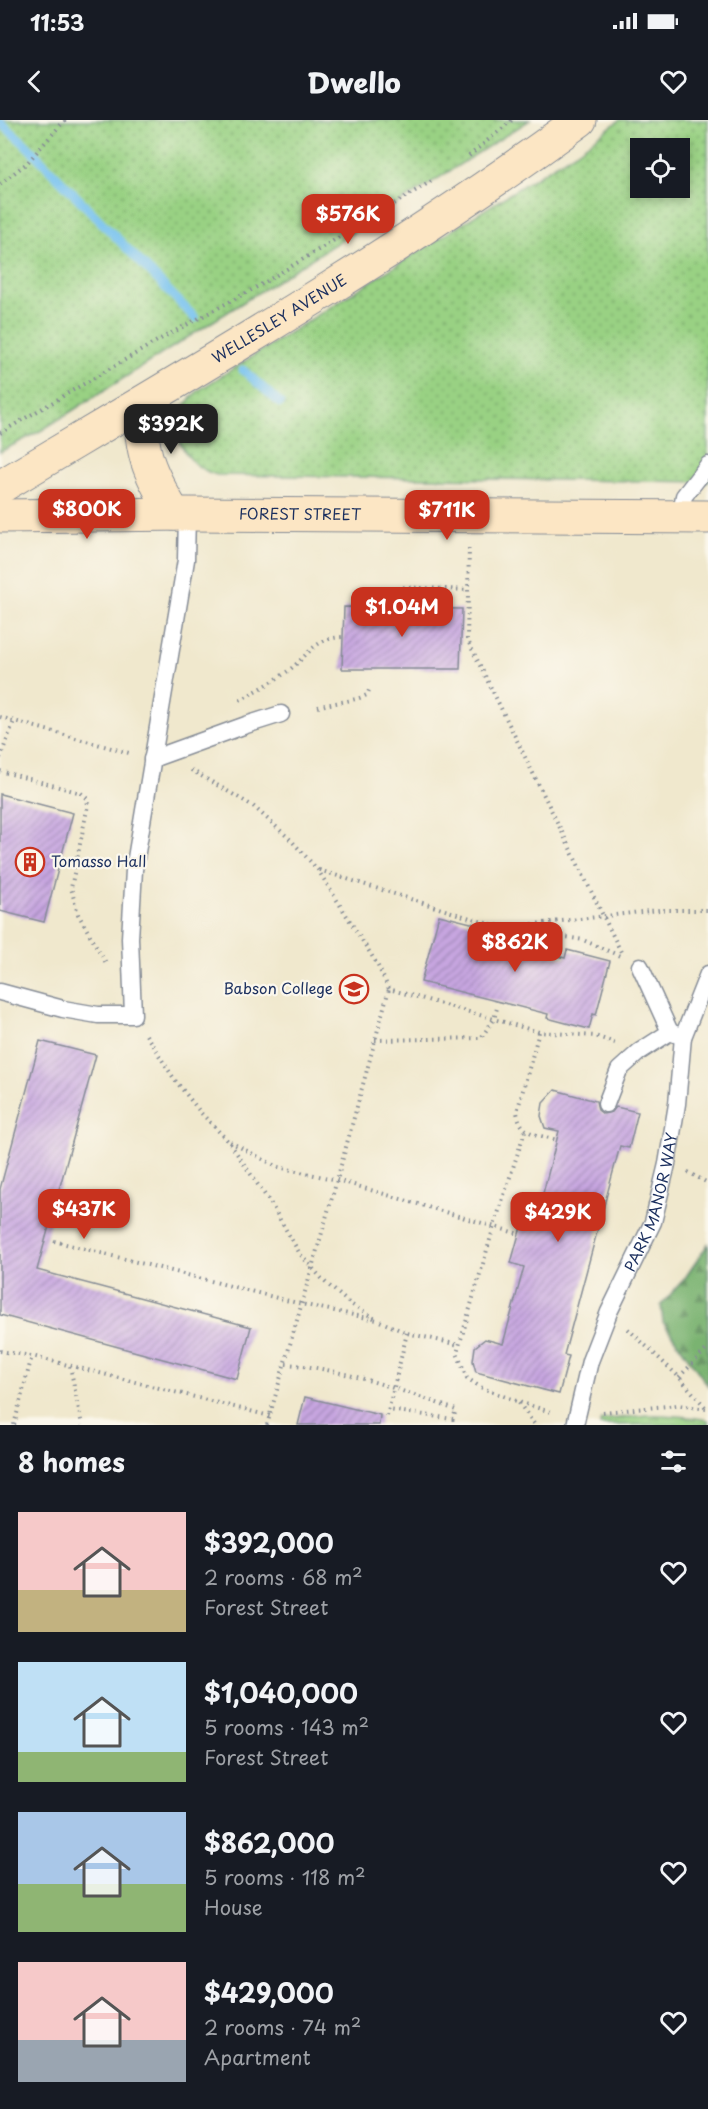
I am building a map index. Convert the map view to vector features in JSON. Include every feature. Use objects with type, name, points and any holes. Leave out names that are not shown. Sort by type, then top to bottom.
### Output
[{"type":"street","name":"WELLESLEY AVENUE","points":[[0,487],[140,404],[429,224],[580,120]]},
{"type":"street","points":[[140,404],[141,436],[146,460],[152,475],[180,514]]},
{"type":"street","name":"FOREST STREET","points":[[0,516],[180,514],[694,517]]},
{"type":"lane","points":[[694,517],[684,496],[708,465]]},
{"type":"lane","points":[[0,992],[63,1009],[98,1015],[133,1015],[130,938],[133,879],[186,560],[180,514]]},
{"type":"lane","points":[[152,759],[281,714]]},
{"type":"lane","points":[[606,1104],[618,1070],[639,1052],[677,1035],[640,966]]},
{"type":"lane","name":"PARK MANOR WAY","points":[[575,1425],[590,1361],[609,1312],[652,1222],[667,1164],[677,1104],[677,1035],[708,974]]},
{"type":"path","points":[[0,184],[27,163],[65,120]]},
{"type":"path","points":[[462,162],[512,120]]},
{"type":"path","points":[[0,433],[164,337],[257,287],[444,173]]},
{"type":"path","points":[[318,870],[489,924],[583,940],[624,957],[467,639],[470,544]]},
{"type":"path","points":[[399,608],[400,587],[468,590]]},
{"type":"path","points":[[238,701],[288,671],[312,648],[329,638],[343,637]]},
{"type":"path","points":[[318,707],[358,700],[367,695],[370,688]]},
{"type":"path","points":[[0,717],[188,767],[253,806],[291,840],[318,870],[365,944],[388,988],[337,1180],[267,1425]]},
{"type":"path","points":[[0,758],[14,721]]},
{"type":"path","points":[[0,771],[81,793],[87,798],[88,805],[71,888],[78,914],[110,972]]},
{"type":"path","points":[[508,927],[659,910],[708,910]]},
{"type":"path","points":[[388,988],[539,1032],[595,1036],[639,1052]]},
{"type":"path","points":[[375,1040],[481,1038],[494,1019],[497,1008]]},
{"type":"path","points":[[133,1015],[175,1080],[201,1113],[229,1142],[311,1269],[349,1303],[377,1320],[407,1333],[459,1345]]},
{"type":"path","points":[[539,1032],[517,1112],[519,1122],[525,1131],[557,1140]]},
{"type":"path","points":[[480,1387],[467,1378],[457,1353],[494,1226],[525,1131]]},
{"type":"path","points":[[229,1142],[278,1167],[337,1180],[519,1234]]},
{"type":"path","points":[[54,1241],[301,1304],[377,1320]]},
{"type":"path","points":[[609,1312],[679,1377],[708,1409]]},
{"type":"path","points":[[387,1416],[407,1333]]},
{"type":"path","points":[[679,1377],[708,1348]]},
{"type":"path","points":[[0,1351],[32,1356],[270,1416]]},
{"type":"path","points":[[14,1425],[32,1356]]},
{"type":"path","points":[[286,1364],[316,1367],[394,1388],[456,1410],[453,1419],[389,1410]]},
{"type":"path","points":[[70,1366],[82,1425]]},
{"type":"path","points":[[519,1402],[535,1425]]},
{"type":"green space","points":[[0,120],[530,120],[42,430],[0,452]]},
{"type":"green space","points":[[620,120],[708,120],[708,482],[217,475],[200,467],[186,454],[179,437],[180,413],[199,390],[576,152]]},
{"type":"green space","points":[[708,1244],[708,1386],[663,1322],[661,1305],[685,1278]]},
{"type":"green space","points":[[648,1415],[708,1420],[708,1425],[600,1425],[601,1420]]},
{"type":"building","points":[[344,607],[462,609],[460,669],[342,669]]},
{"type":"building","name":"Tomasso Hall","points":[[0,794],[73,813],[44,922],[0,911]]},
{"type":"building","points":[[439,915],[483,926],[480,936],[565,958],[567,950],[610,961],[596,1015],[593,1014],[589,1029],[547,1018],[548,1014],[421,982]]},
{"type":"building","points":[[40,1041],[96,1055],[37,1270],[251,1327],[237,1379],[0,1315],[0,1189]]},
{"type":"building","points":[[555,1090],[596,1101],[598,1110],[603,1114],[612,1112],[616,1107],[638,1112],[629,1148],[620,1146],[564,1355],[569,1356],[559,1394],[476,1372],[473,1361],[475,1347],[485,1339],[503,1344],[524,1267],[511,1263],[527,1206],[539,1209],[559,1131],[545,1128],[541,1116],[543,1103]]},
{"type":"building","points":[[305,1397],[380,1415],[379,1425],[298,1425]]},
{"type":"waterway","points":[[0,122],[24,143],[195,318]]},
{"type":"waterway","points":[[243,370],[280,403]]},
{"type":"place","name":"Tomasso Hall","points":[[30,862]]},
{"type":"place","name":"Babson College","points":[[354,989]]}]
